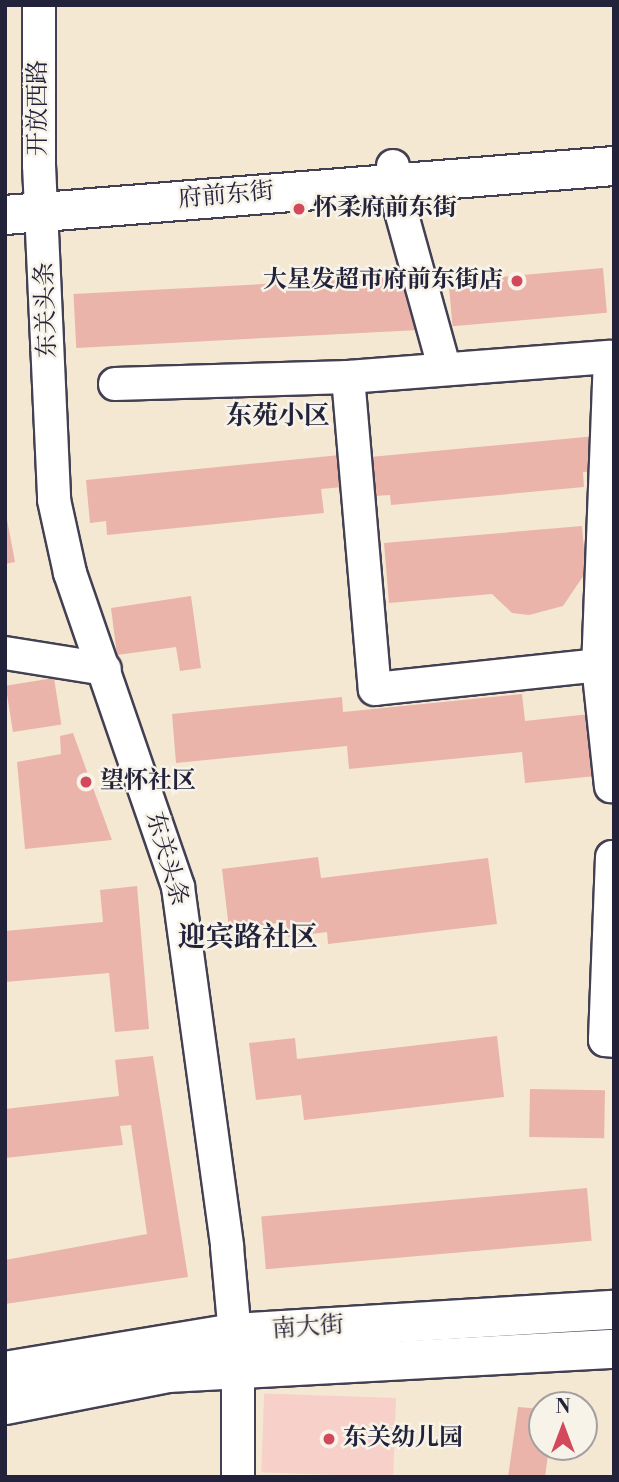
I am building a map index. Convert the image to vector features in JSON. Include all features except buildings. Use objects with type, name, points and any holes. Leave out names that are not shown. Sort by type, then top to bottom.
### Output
[{"type":"main road","name":"府前东街","points":[[394,174],[614,148]]},
{"type":"main road","name":"府前东街","points":[[5,215],[30,198],[394,174],[614,166]]},
{"type":"main road","name":"南大街","points":[[5,1371],[236,1350],[614,1310]]},
{"type":"main road","name":"南大街","points":[[5,1405],[167,1373],[236,1350],[614,1349]]},
{"type":"street","name":"开放西路","points":[[30,198],[39,5]]},
{"type":"street","points":[[394,174],[444,367]]},
{"type":"street","name":"东关头条","points":[[30,198],[54,500],[70,573],[178,887],[236,1350],[238,1477]]},
{"type":"street","points":[[115,384],[348,377],[444,367],[610,358],[598,665],[611,786]]},
{"type":"street","points":[[348,377],[376,689],[598,665]]},
{"type":"street","points":[[5,653],[105,669]]},
{"type":"street","points":[[612,857],[605,1040],[614,1041]]},
{"type":"shaded area","name":"东关幼儿园","points":[[264,1393],[396,1398],[393,1477],[261,1472]]},
{"type":"place","name":"怀柔府前东街","points":[[299,209]]},
{"type":"place","name":"大星发超市府前东街店","points":[[517,281]]},
{"type":"place","name":"望怀社区","points":[[86,782]]},
{"type":"place","name":"东关幼儿园","points":[[329,1439]]},
{"type":"district","name":"东苑小区","points":[[278,417]]},
{"type":"district","name":"迎宾路社区","points":[[248,938]]}]
